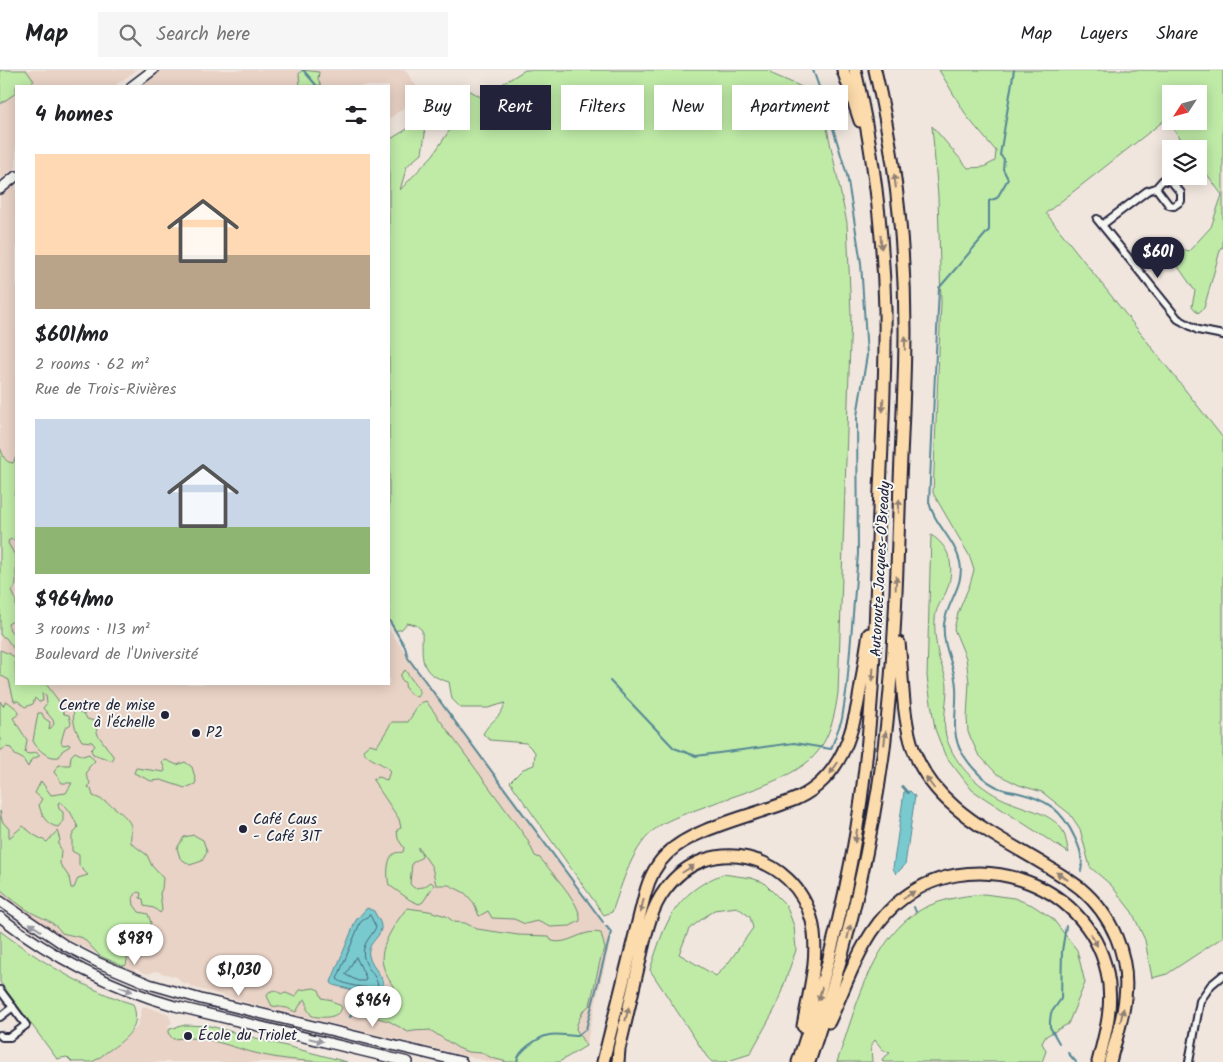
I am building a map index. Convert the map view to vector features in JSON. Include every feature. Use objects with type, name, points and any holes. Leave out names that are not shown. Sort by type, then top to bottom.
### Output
[{"type":"highway","points":[[843,70],[872,158]]},
{"type":"highway","name":"Autoroute Jacques-O'Bready","points":[[797,1062],[832,949],[854,845],[869,732],[885,334],[881,240],[872,158],[855,70]]},
{"type":"highway","name":"Autoroute Jacques-O'Bready","points":[[809,1062],[844,952],[868,847],[885,738],[895,612],[905,365],[904,290],[895,181],[875,72]]},
{"type":"highway","points":[[603,1062],[645,892],[654,870],[661,860],[672,849],[692,836],[806,794],[824,780],[840,760],[855,716],[876,591]]},
{"type":"highway","points":[[895,612],[907,724],[914,754],[927,778],[942,797],[958,810],[1084,892],[1102,912],[1115,934],[1123,960],[1126,992],[1123,1013],[1110,1062]]},
{"type":"highway","points":[[618,1062],[620,1046],[648,929],[659,899],[669,884],[691,866],[709,859],[731,856],[759,861],[784,875],[802,896],[811,918],[814,936],[814,956],[797,1062]]},
{"type":"highway","points":[[809,1062],[860,952],[886,914],[906,896],[929,884],[956,875],[983,872],[1014,877],[1045,890],[1070,908],[1091,934],[1105,964],[1110,992],[1109,1016],[1098,1062]]},
{"type":"main road","points":[[133,85],[153,70]]},
{"type":"main road","points":[[0,189],[15,177]]},
{"type":"main road","points":[[0,901],[34,926],[72,950],[149,984],[201,1000],[462,1062]]},
{"type":"main road","points":[[0,917],[38,944],[67,961],[107,981],[145,996],[175,1006],[408,1062]]},
{"type":"street","points":[[1102,225],[1147,191],[1156,188],[1163,180],[1170,180],[1181,193],[1181,201],[1174,206],[1168,205],[1156,188]]},
{"type":"street","points":[[1097,219],[1178,319],[1198,330],[1223,335]]},
{"type":"street","points":[[1189,1062],[1200,1001],[1211,984],[1223,975]]},
{"type":"street","points":[[0,990],[26,1025],[10,1037],[2,1037],[0,1035]]},
{"type":"street","points":[[0,1017],[13,1007]]},
{"type":"shaded area","points":[[0,70],[137,70],[115,85],[15,85],[15,168],[0,180]]},
{"type":"shaded area","points":[[160,70],[405,70],[416,85],[405,85],[405,107],[390,118],[390,85],[140,85]]},
{"type":"shaded area","points":[[15,182],[15,685],[390,685],[390,631],[612,934],[586,1046],[559,1062],[491,1062],[252,1004],[192,987],[187,983],[181,982],[177,977],[155,971],[148,974],[135,969],[134,971],[69,940],[29,915],[0,893],[0,194]]},
{"type":"shaded area","name":"École du Triolet","points":[[143,1006],[168,1014],[172,1023],[168,1025],[169,1028],[185,1025],[210,1026],[347,1062],[92,1062],[117,1045],[137,1027]]},
{"type":"green space","points":[[0,70],[26,70],[34,81],[28,85],[15,85],[15,94],[0,104]]},
{"type":"green space","points":[[302,70],[319,72],[318,79],[321,85],[300,85],[299,74]]},
{"type":"green space","points":[[525,70],[770,70],[772,74],[797,85],[732,85],[732,130],[827,130],[847,223],[851,314],[838,693],[834,716],[819,750],[810,760],[797,769],[782,778],[680,816],[659,826],[642,843],[635,854],[612,912],[604,915],[510,782],[523,769],[534,765],[535,752],[526,743],[490,740],[483,734],[501,713],[505,703],[488,708],[461,708],[452,699],[449,682],[431,674],[424,663],[422,630],[416,625],[407,623],[402,629],[395,631],[390,622],[390,139],[405,130],[424,130],[425,134],[422,153],[407,166],[400,190],[433,155],[450,130],[470,130],[470,91],[480,97],[480,130],[551,130],[551,85],[501,85]]},
{"type":"green space","points":[[939,70],[1223,70],[1223,248],[1221,247],[1204,308],[1198,313],[1192,306],[1195,291],[1163,245],[1168,241],[1189,251],[1211,227],[1222,195],[1207,174],[1207,140],[1181,140],[1174,130],[1208,130],[1208,85],[1162,85],[1162,122],[1046,213],[1223,438],[1223,937],[1167,974],[1152,978],[1145,940],[1132,912],[1111,885],[1090,867],[1080,829],[1070,814],[1042,792],[1019,785],[997,774],[978,754],[968,732],[969,682],[966,658],[954,629],[974,570],[969,555],[933,493],[941,303],[938,196],[932,126],[968,168],[984,167],[995,161],[996,151],[968,118]]},
{"type":"green space","points":[[0,448],[7,461],[13,463],[15,459],[15,539],[9,540],[8,543],[15,555],[15,586],[12,591],[15,598],[15,622],[13,621],[8,624],[15,636],[15,651],[6,638],[0,635]]},
{"type":"green space","points":[[931,535],[943,546],[950,560],[951,568],[949,584],[935,616],[935,637],[938,654],[947,683],[944,724],[950,747],[962,767],[989,791],[1053,820],[1064,833],[1069,853],[972,790],[945,755],[935,729],[927,677]]},
{"type":"green space","points":[[0,650],[15,658],[15,685],[47,685],[58,700],[64,714],[69,715],[71,724],[65,728],[61,742],[63,745],[69,744],[70,746],[62,751],[59,757],[51,757],[44,753],[33,741],[38,713],[42,713],[44,718],[50,722],[49,730],[54,724],[43,708],[47,703],[46,696],[42,693],[43,701],[39,702],[35,698],[33,704],[25,707],[18,701],[14,701],[9,680],[0,675]]},
{"type":"green space","points":[[405,670],[419,690],[417,697],[408,692],[405,683],[401,679],[401,674]]},
{"type":"green space","points":[[0,701],[3,706],[6,701],[18,710],[19,714],[13,718],[27,740],[25,753],[35,752],[39,754],[39,756],[31,760],[28,767],[23,759],[15,755],[11,748],[6,747],[0,751]]},
{"type":"green space","points":[[426,701],[527,839],[535,856],[540,858],[571,897],[579,914],[580,921],[570,926],[551,927],[537,921],[525,924],[514,919],[492,918],[488,911],[479,916],[474,903],[465,893],[449,885],[436,885],[432,867],[418,847],[422,857],[412,863],[410,884],[414,888],[424,887],[431,882],[434,885],[423,902],[419,904],[410,900],[389,885],[390,859],[395,853],[403,852],[404,848],[398,839],[397,830],[401,828],[399,819],[373,780],[378,777],[387,780],[390,771],[368,756],[363,750],[370,744],[377,746],[392,722],[408,722],[417,706]]},
{"type":"green space","points":[[75,706],[87,719],[94,721],[98,735],[113,756],[113,761],[93,754],[91,750],[95,746],[92,742],[82,741],[74,724]]},
{"type":"green space","points":[[75,752],[83,756],[89,754],[95,761],[89,767],[86,775],[90,783],[88,788],[91,789],[93,796],[109,804],[129,821],[131,826],[131,843],[147,855],[152,866],[163,878],[160,893],[162,910],[160,913],[154,908],[144,906],[143,899],[140,898],[141,893],[137,892],[133,898],[134,905],[139,912],[148,914],[151,923],[143,936],[131,939],[134,948],[129,950],[126,965],[123,966],[100,956],[83,938],[62,933],[51,922],[25,909],[0,889],[0,811],[2,821],[9,829],[9,838],[23,826],[47,842],[57,831],[60,840],[58,844],[61,849],[60,864],[69,877],[71,888],[74,888],[78,878],[88,875],[79,866],[79,855],[72,851],[72,836],[78,827],[71,813],[67,807],[60,802],[58,803],[59,809],[63,812],[63,821],[58,827],[50,824],[41,812],[39,804],[42,799],[35,793],[41,781],[51,795],[66,793],[72,783],[62,783],[54,772],[59,765],[70,765],[71,756]]},
{"type":"green space","points":[[166,760],[177,765],[185,762],[192,767],[196,781],[195,784],[185,788],[161,780],[151,781],[134,773],[136,768],[164,772],[162,762]]},
{"type":"green space","points":[[194,835],[203,840],[207,852],[202,861],[190,865],[180,858],[177,848],[184,837]]},
{"type":"green space","points":[[723,874],[751,878],[763,882],[786,905],[794,926],[796,950],[776,1007],[750,1054],[725,1062],[712,1062],[707,1057],[650,970],[661,938],[674,911],[693,890]],"holes":[[[737,907],[750,917],[753,928],[729,962],[716,976],[679,954],[689,929],[714,910]]]},
{"type":"green space","points":[[984,894],[1014,898],[1032,905],[1052,918],[1077,950],[1085,983],[1068,1024],[1046,1036],[1042,1043],[1046,1051],[1042,1062],[883,1062],[882,1059],[890,1053],[883,1050],[875,1040],[871,1045],[872,1062],[837,1062],[865,982],[886,943],[899,927],[914,914],[930,905]]},
{"type":"green space","points":[[407,908],[446,916],[454,922],[465,923],[477,929],[518,935],[549,936],[552,941],[558,942],[588,933],[601,933],[605,949],[601,957],[590,1005],[583,1011],[576,1029],[586,1046],[559,1062],[507,1062],[482,1053],[468,1052],[458,1048],[430,1030],[408,1032],[391,1022],[378,1018],[372,1013],[367,1015],[356,1012],[358,1007],[373,1005],[396,1013],[396,992],[385,972],[382,958],[389,935]]},
{"type":"green space","points":[[0,931],[64,973],[98,991],[133,1004],[135,1019],[131,1032],[121,1042],[92,1062],[72,1062],[67,1057],[57,1059],[0,982]]},
{"type":"green space","points":[[314,988],[319,990],[322,998],[332,1000],[340,1005],[342,1008],[340,1012],[329,1017],[312,1016],[307,1009],[305,999],[296,1012],[287,1008],[272,1006],[267,996],[269,992],[274,990],[295,997],[300,990]]},
{"type":"green space","points":[[185,1025],[210,1026],[347,1062],[278,1058],[195,1038],[173,1039],[168,1033],[170,1029]]},
{"type":"water","points":[[910,791],[915,796],[905,865],[896,874],[893,868],[904,792]]},
{"type":"water","points":[[367,908],[374,911],[381,926],[380,933],[369,948],[369,956],[381,977],[383,985],[383,991],[376,996],[364,992],[358,995],[349,989],[333,985],[331,982],[356,920]]},
{"type":"waterway","points":[[303,70],[316,85]]},
{"type":"waterway","points":[[610,681],[674,748],[696,756],[794,743],[831,749],[842,719],[847,686],[858,554],[857,416],[867,355],[861,263],[847,175],[813,70]]},
{"type":"waterway","points":[[1014,70],[1000,155],[1004,159],[1003,169],[1008,179],[997,198],[989,201],[989,230],[939,288],[929,502],[935,518],[954,546],[961,570],[958,586],[944,624],[946,645],[955,679],[955,726],[958,744],[969,763],[986,781],[1002,789],[1038,799],[1059,813],[1070,828],[1078,846],[1082,858],[1081,871]]},
{"type":"waterway","points":[[390,622],[405,647],[408,658],[603,922]]},
{"type":"waterway","points":[[902,786],[908,793]]},
{"type":"waterway","points":[[914,907],[916,912]]},
{"type":"waterway","points":[[517,1062],[524,1049],[545,1036],[552,1034],[577,1036],[586,1029],[611,932],[606,926]]},
{"type":"waterway","points":[[1059,1043],[1050,1027],[1050,1021],[1051,1013],[1061,999],[1062,951],[1066,926]]},
{"type":"waterway","points":[[1068,1053],[1076,1062]]},
{"type":"place","name":"Centre de mise à l'échelle","points":[[165,715]]},
{"type":"place","name":"P2","points":[[196,733]]},
{"type":"place","name":"Café Caus - Café 3IT","points":[[243,829]]},
{"type":"place","name":"École du Triolet","points":[[188,1036]]}]
